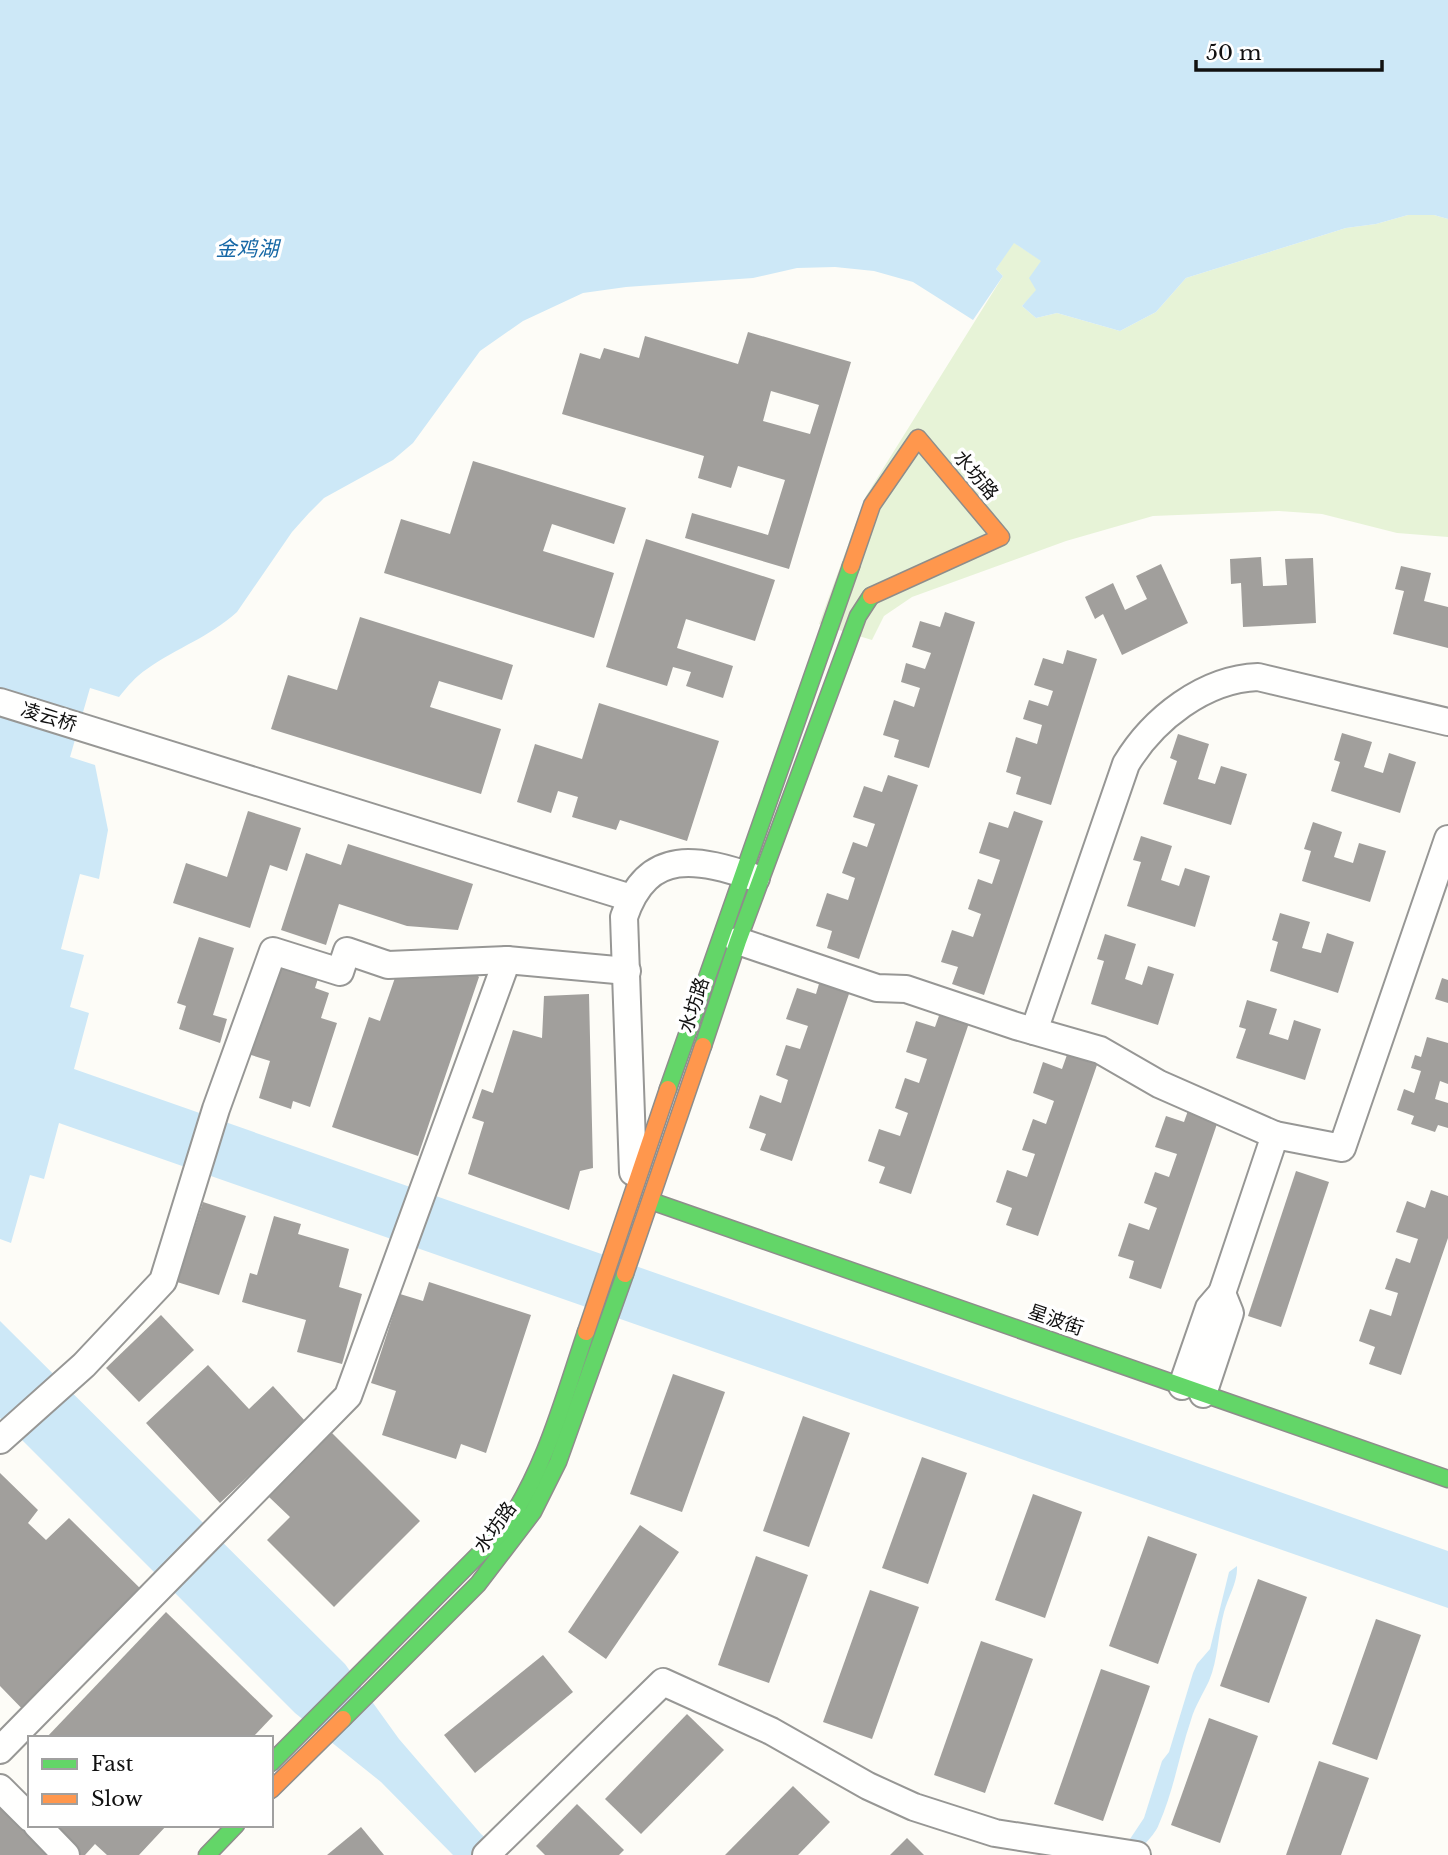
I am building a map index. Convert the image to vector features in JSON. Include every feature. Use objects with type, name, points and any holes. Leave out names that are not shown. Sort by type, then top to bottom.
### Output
[{"type":"street","name":"水坊路","points":[[273,1761],[503,1530],[522,1503],[540,1467],[616,1248],[643,1198],[738,941],[752,876],[865,603],[871,596],[1001,537],[918,438],[872,505],[752,876],[643,1198],[632,1254],[558,1462],[533,1512],[478,1584],[273,1788]]},
{"type":"street","points":[[1034,1031],[1126,764],[1146,737],[1182,705],[1221,684],[1240,678],[1258,677],[1448,722]]},
{"type":"street","name":"凌云桥","points":[[0,702],[631,898]]},
{"type":"street","points":[[738,941],[877,988],[906,989],[1100,1050],[1159,1084],[1275,1135],[1342,1148],[1448,839]]},
{"type":"street","points":[[643,1198],[624,917],[631,898],[642,882],[656,872],[679,863],[701,862],[752,876]]},
{"type":"street","points":[[0,1440],[84,1365],[163,1281],[216,1109],[272,951],[340,972],[347,951],[388,965],[507,960],[627,971]]},
{"type":"street","points":[[0,1750],[348,1396],[507,960]]},
{"type":"street","points":[[1193,1390],[1230,1313],[1222,1293],[1275,1135]]},
{"type":"street","name":"星波街","points":[[643,1198],[1448,1479]]},
{"type":"street","points":[[486,1855],[663,1682],[771,1731],[868,1786],[914,1807],[995,1833],[1124,1852]]},
{"type":"street","points":[[0,1788],[28,1816]]},
{"type":"street","points":[[39,1827],[66,1855]]},
{"type":"street","points":[[207,1855],[234,1827]]},
{"type":"green space","points":[[1408,215],[1434,215],[1448,219],[1448,537],[1397,533],[1322,514],[1279,511],[1153,516],[1066,541],[912,597],[884,616],[872,640],[819,624],[866,496],[1003,276],[996,269],[1013,242],[1042,261],[1037,290],[1022,306],[1036,318],[1057,313],[1120,331],[1156,312],[1186,278],[1346,228],[1376,224]]},
{"type":"water","name":"金鸡湖","points":[[0,0],[1448,0],[1448,219],[1434,215],[1408,215],[1376,224],[1346,228],[1186,278],[1156,312],[1120,331],[1057,313],[1036,318],[1022,306],[1036,290],[1029,278],[1041,261],[1014,243],[996,269],[1003,276],[973,320],[913,282],[874,271],[835,267],[797,268],[753,278],[626,287],[583,293],[523,321],[480,351],[413,443],[393,460],[324,498],[309,513],[292,532],[237,612],[215,629],[143,672],[119,697],[90,688],[70,757],[95,765],[108,830],[99,879],[80,874],[61,949],[84,955],[70,1007],[89,1013],[74,1069],[1448,1551],[1448,1608],[59,1123],[44,1179],[30,1175],[11,1243],[0,1239]]},
{"type":"water","points":[[0,1321],[345,1664],[399,1739],[481,1834],[505,1855],[453,1855],[381,1782],[295,1713],[0,1418]]},
{"type":"water","points":[[1237,1566],[1222,1620],[1212,1673],[1193,1715],[1164,1811],[1156,1830],[1144,1845],[1126,1845],[1144,1818],[1162,1761],[1169,1752],[1193,1673],[1210,1649],[1229,1572]]},
{"type":"building","points":[[748,332],[851,362],[789,569],[685,538],[692,513],[768,535],[785,480],[738,466],[731,488],[698,478],[704,456],[562,414],[580,353],[600,359],[604,348],[639,358],[645,336],[738,364]],"holes":[[[771,391],[819,405],[810,434],[763,421]]]},
{"type":"building","points":[[473,461],[626,508],[614,544],[552,524],[543,551],[614,573],[594,638],[384,573],[401,519],[450,534]]},
{"type":"building","points":[[646,539],[775,580],[755,641],[686,619],[677,648],[733,666],[723,698],[686,686],[691,672],[673,667],[667,686],[606,667]]},
{"type":"building","points":[[1261,557],[1263,586],[1287,585],[1285,559],[1313,558],[1316,623],[1243,627],[1241,583],[1231,584],[1230,559]]},
{"type":"building","points":[[1161,564],[1188,623],[1122,655],[1103,614],[1095,619],[1085,597],[1113,583],[1125,610],[1147,599],[1136,576]]},
{"type":"building","points":[[1401,566],[1431,573],[1424,601],[1448,607],[1448,648],[1393,634],[1404,591],[1395,589]]},
{"type":"building","points":[[945,612],[975,622],[929,768],[894,757],[899,740],[883,735],[894,700],[914,707],[920,688],[901,682],[906,663],[925,669],[931,653],[912,647],[920,621],[940,627]]},
{"type":"building","points":[[360,617],[513,665],[502,700],[439,681],[430,707],[501,729],[481,794],[271,729],[288,675],[337,690]]},
{"type":"building","points":[[1067,650],[1097,659],[1051,805],[1016,794],[1021,777],[1006,772],[1016,737],[1037,744],[1042,725],[1023,719],[1029,700],[1048,706],[1053,691],[1034,685],[1043,658],[1063,664]]},
{"type":"building","points":[[599,703],[719,741],[687,841],[620,820],[616,830],[572,817],[578,797],[558,791],[551,813],[517,802],[535,744],[582,759]]},
{"type":"building","points":[[1342,733],[1372,742],[1364,767],[1383,773],[1389,753],[1416,762],[1400,813],[1331,791],[1340,762],[1334,760]]},
{"type":"building","points":[[1178,734],[1209,744],[1198,779],[1215,784],[1221,766],[1247,774],[1231,825],[1163,804],[1177,761],[1170,758]]},
{"type":"building","points":[[888,775],[918,785],[859,959],[827,948],[832,931],[816,926],[827,893],[848,900],[855,878],[842,873],[853,842],[867,847],[875,824],[853,817],[864,786],[882,792]]},
{"type":"building","points":[[248,811],[301,828],[287,871],[270,865],[250,928],[173,903],[186,863],[227,877]]},
{"type":"building","points":[[1014,811],[1043,821],[984,995],[952,984],[958,967],[941,962],[952,930],[973,937],[981,914],[968,909],[978,879],[992,884],[1000,860],[979,853],[989,822],[1008,828]]},
{"type":"building","points":[[1313,822],[1342,832],[1334,857],[1353,863],[1359,843],[1386,851],[1370,902],[1302,881],[1311,851],[1304,849]]},
{"type":"building","points":[[1141,836],[1172,846],[1161,880],[1179,886],[1185,868],[1210,876],[1195,927],[1127,906],[1141,862],[1133,860]]},
{"type":"building","points":[[348,844],[473,884],[458,930],[407,926],[339,904],[326,945],[281,930],[306,853],[341,865]]},
{"type":"building","points":[[1280,913],[1310,922],[1302,948],[1321,953],[1327,933],[1354,942],[1338,993],[1270,971],[1278,942],[1272,940]]},
{"type":"building","points":[[1105,934],[1136,944],[1125,979],[1142,985],[1148,966],[1174,974],[1158,1025],[1091,1004],[1104,961],[1097,959]]},
{"type":"building","points":[[199,937],[234,948],[213,1015],[227,1019],[220,1043],[179,1029],[186,1006],[177,1003]]},
{"type":"building","points":[[277,954],[321,969],[315,988],[329,993],[321,1018],[337,1023],[310,1107],[293,1101],[291,1109],[259,1098],[270,1061],[245,1053]]},
{"type":"building","points":[[472,970],[479,977],[418,1156],[332,1127],[369,1017],[380,1021],[397,972]]},
{"type":"building","points":[[821,977],[851,988],[792,1161],[760,1150],[766,1134],[749,1128],[760,1095],[781,1103],[788,1080],[776,1075],[786,1045],[800,1049],[808,1026],[786,1019],[797,988],[816,994]]},
{"type":"building","points":[[1442,978],[1448,980],[1448,1003],[1435,999]]},
{"type":"building","points":[[589,994],[593,1168],[580,1171],[569,1210],[468,1174],[484,1122],[472,1118],[482,1089],[493,1093],[513,1030],[542,1038],[544,996]]},
{"type":"building","points":[[1247,1000],[1277,1009],[1269,1034],[1288,1040],[1294,1020],[1321,1029],[1305,1080],[1236,1058],[1246,1029],[1239,1027]]},
{"type":"building","points":[[941,1010],[970,1020],[911,1194],[879,1183],[885,1167],[868,1161],[879,1129],[900,1136],[908,1113],[895,1108],[905,1078],[919,1083],[927,1059],[906,1052],[916,1021],[935,1027]]},
{"type":"building","points":[[1427,1037],[1448,1043],[1448,1084],[1440,1081],[1435,1099],[1448,1103],[1448,1128],[1438,1125],[1435,1132],[1411,1124],[1414,1116],[1397,1110],[1404,1089],[1414,1093],[1421,1071],[1411,1068],[1415,1055],[1421,1057]]},
{"type":"building","points":[[1068,1052],[1098,1062],[1038,1236],[1006,1225],[1012,1208],[996,1202],[1007,1170],[1027,1177],[1035,1154],[1022,1150],[1033,1119],[1046,1124],[1054,1101],[1033,1093],[1043,1062],[1062,1069]]},
{"type":"building","points":[[1190,1105],[1220,1115],[1161,1289],[1129,1278],[1134,1261],[1118,1256],[1129,1223],[1149,1230],[1157,1208],[1144,1203],[1155,1172],[1169,1177],[1177,1154],[1155,1147],[1166,1116],[1184,1122]]},
{"type":"building","points":[[1296,1171],[1329,1182],[1281,1327],[1248,1316]]},
{"type":"building","points":[[1431,1190],[1448,1196],[1448,1238],[1401,1375],[1369,1364],[1375,1347],[1359,1341],[1370,1309],[1391,1316],[1398,1293],[1385,1289],[1396,1258],[1410,1263],[1418,1239],[1396,1232],[1407,1201],[1425,1208]]},
{"type":"building","points":[[203,1202],[246,1216],[219,1295],[177,1282]]},
{"type":"building","points":[[274,1216],[301,1224],[298,1234],[349,1249],[339,1287],[362,1294],[342,1364],[297,1352],[306,1320],[242,1302],[250,1273],[257,1275]]},
{"type":"building","points":[[429,1282],[531,1315],[486,1453],[461,1444],[456,1459],[382,1435],[396,1391],[371,1383],[400,1294],[423,1301]]},
{"type":"building","points":[[161,1315],[194,1350],[139,1402],[106,1368]]},
{"type":"building","points":[[208,1365],[249,1409],[273,1386],[306,1422],[220,1503],[146,1423]]},
{"type":"building","points":[[673,1374],[725,1392],[682,1512],[630,1494]]},
{"type":"building","points":[[803,1416],[850,1433],[809,1547],[763,1531]]},
{"type":"building","points":[[332,1433],[420,1521],[334,1607],[267,1540],[290,1517],[269,1497]]},
{"type":"building","points":[[922,1457],[967,1473],[928,1584],[882,1568]]},
{"type":"building","points":[[0,1473],[38,1510],[28,1523],[46,1540],[69,1518],[152,1600],[33,1720],[0,1686]]},
{"type":"building","points":[[1033,1494],[1082,1512],[1045,1618],[995,1600]]},
{"type":"building","points":[[640,1525],[679,1552],[606,1659],[568,1632]]},
{"type":"building","points":[[1148,1536],[1197,1554],[1158,1664],[1109,1646]]},
{"type":"building","points":[[756,1556],[808,1575],[769,1683],[718,1665]]},
{"type":"building","points":[[1258,1579],[1307,1597],[1269,1703],[1220,1686]]},
{"type":"building","points":[[870,1590],[919,1607],[872,1739],[823,1722]]},
{"type":"building","points":[[166,1612],[273,1716],[254,1736],[48,1736]]},
{"type":"building","points":[[1376,1619],[1421,1635],[1377,1760],[1332,1744]]},
{"type":"building","points":[[981,1641],[1033,1659],[985,1793],[934,1775]]},
{"type":"building","points":[[543,1655],[573,1692],[475,1773],[444,1735]]},
{"type":"building","points":[[1101,1669],[1150,1686],[1103,1821],[1054,1804]]},
{"type":"building","points":[[687,1714],[724,1750],[641,1834],[605,1799]]},
{"type":"building","points":[[1209,1718],[1258,1736],[1220,1843],[1171,1825]]},
{"type":"building","points":[[1319,1761],[1369,1778],[1341,1855],[1286,1855]]},
{"type":"building","points":[[793,1786],[830,1822],[798,1855],[725,1855]]},
{"type":"building","points":[[0,1803],[28,1824],[28,1827],[165,1827],[139,1855],[107,1855],[95,1844],[85,1855],[0,1855]]},
{"type":"building","points":[[577,1804],[624,1850],[619,1855],[545,1855],[536,1846]]},
{"type":"building","points":[[361,1827],[384,1855],[327,1855]]},
{"type":"building","points":[[907,1838],[924,1855],[890,1855]]},
{"type":"traffic: fast","points":[[668,1089],[851,566]]},
{"type":"traffic: fast","points":[[703,1046],[738,941],[858,616],[871,596]]},
{"type":"traffic: fast","points":[[651,1201],[1448,1479]]},
{"type":"traffic: fast","points":[[343,1719],[478,1584],[533,1512],[558,1462],[625,1274]]},
{"type":"traffic: fast","points":[[273,1761],[503,1530],[542,1459],[586,1332]]},
{"type":"traffic: fast","points":[[207,1855],[234,1827]]},
{"type":"traffic: slow","points":[[851,566],[872,505],[918,438],[1001,537],[871,596]]},
{"type":"traffic: slow","points":[[625,1274],[703,1046]]},
{"type":"traffic: slow","points":[[586,1332],[668,1089]]},
{"type":"traffic: slow","points":[[273,1788],[343,1719]]}]
